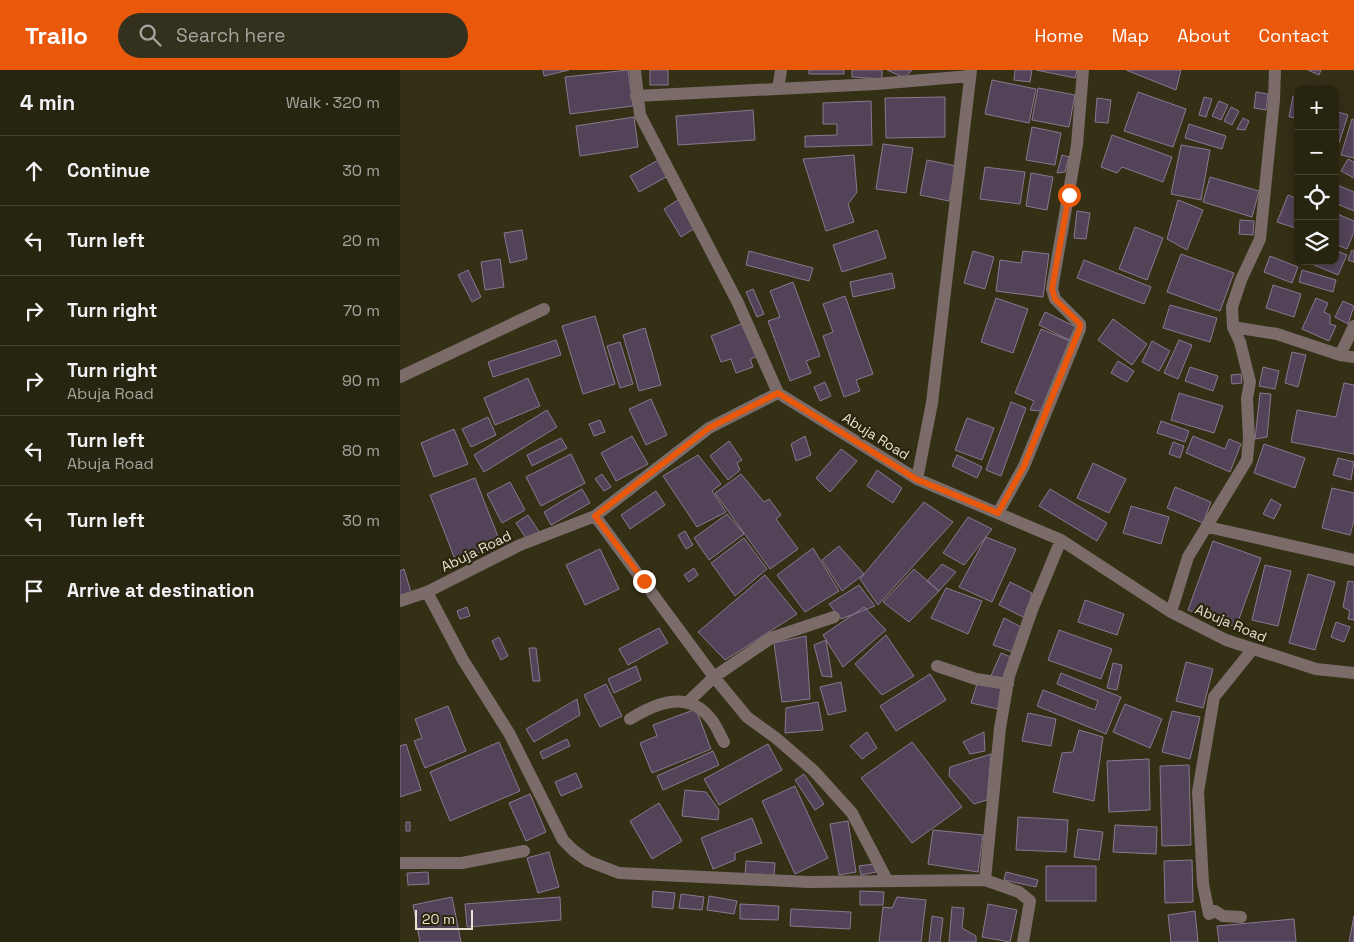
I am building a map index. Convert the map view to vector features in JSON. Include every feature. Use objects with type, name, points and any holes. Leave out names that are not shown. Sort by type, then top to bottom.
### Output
[{"type":"street","points":[[635,70],[636,96],[640,115],[738,303],[778,393]]},
{"type":"street","points":[[778,89],[781,70]]},
{"type":"street","points":[[998,513],[1024,466],[1080,328],[1080,324],[1055,299],[1052,289],[1077,145],[1083,70]]},
{"type":"street","points":[[1171,612],[1188,557],[1247,460],[1250,382],[1240,342],[1233,327],[1232,307],[1241,280],[1260,239],[1275,70]]},
{"type":"street","points":[[636,96],[778,89],[970,73],[932,403],[916,479]]},
{"type":"street","points":[[400,377],[544,309]]},
{"type":"street","points":[[1340,355],[1354,326]]},
{"type":"street","points":[[1233,327],[1277,334],[1340,355],[1354,357]]},
{"type":"street","name":"Abuja Road","points":[[400,601],[427,592],[520,545],[595,516],[709,428],[778,393],[916,479],[1061,540],[1171,612],[1226,640],[1252,650],[1316,669],[1354,673]]},
{"type":"street","points":[[595,516],[714,677],[748,717],[814,771],[852,813],[887,880]]},
{"type":"street","points":[[1208,527],[1354,560]]},
{"type":"street","points":[[985,880],[1000,728],[1008,684],[1032,610],[1061,540]]},
{"type":"street","points":[[427,592],[463,660],[509,733],[563,840],[588,861],[619,872],[800,882],[985,880],[1019,892],[1030,901],[1023,942]]},
{"type":"street","points":[[689,701],[714,677],[771,638],[834,617]]},
{"type":"street","points":[[1241,917],[1223,916],[1215,911],[1209,914],[1202,884],[1198,792],[1214,697],[1252,650]]},
{"type":"street","points":[[937,666],[976,679],[1008,684]]},
{"type":"street","points":[[630,719],[650,707],[674,701],[689,701],[710,718],[724,742]]},
{"type":"street","points":[[400,863],[462,864],[524,851]]},
{"type":"building","points":[[543,70],[569,70],[544,76]]},
{"type":"building","points":[[628,70],[633,106],[570,114],[565,77]]},
{"type":"building","points":[[650,70],[668,70],[668,85],[650,85]]},
{"type":"building","points":[[809,70],[844,70],[844,74],[809,74]]},
{"type":"building","points":[[852,70],[882,70],[882,79],[852,77]]},
{"type":"building","points":[[887,70],[912,70],[905,78]]},
{"type":"building","points":[[1015,70],[1032,70],[1030,82],[1014,80]]},
{"type":"building","points":[[1036,70],[1077,70],[1075,78]]},
{"type":"building","points":[[1126,70],[1181,70],[1176,90]]},
{"type":"building","points":[[1308,70],[1321,70],[1319,75]]},
{"type":"building","points":[[992,80],[1036,89],[1029,123],[985,114]]},
{"type":"building","points":[[1038,88],[1075,95],[1069,127],[1032,120]]},
{"type":"building","points":[[1138,92],[1186,109],[1173,147],[1124,131]]},
{"type":"building","points":[[1256,92],[1268,94],[1266,110],[1254,108]]},
{"type":"building","points":[[1293,96],[1294,96],[1294,118],[1289,117]]},
{"type":"building","points":[[945,97],[945,137],[886,138],[885,98]]},
{"type":"building","points":[[1204,97],[1212,99],[1206,117],[1199,115]]},
{"type":"building","points":[[1097,98],[1111,100],[1108,123],[1095,122]]},
{"type":"building","points":[[871,101],[872,145],[805,147],[805,136],[837,135],[837,124],[823,124],[823,103]]},
{"type":"building","points":[[1219,101],[1228,105],[1221,120],[1212,116]]},
{"type":"building","points":[[1231,107],[1239,111],[1232,125],[1224,121]]},
{"type":"building","points":[[753,110],[755,140],[678,145],[676,116]]},
{"type":"building","points":[[1339,112],[1348,115],[1339,143]]},
{"type":"building","points":[[634,117],[638,147],[580,156],[576,126]]},
{"type":"building","points":[[1243,118],[1249,121],[1245,130],[1237,129]]},
{"type":"building","points":[[1352,119],[1354,120],[1354,158],[1341,155]]},
{"type":"building","points":[[1189,124],[1226,136],[1222,149],[1185,138]]},
{"type":"building","points":[[1032,127],[1061,133],[1055,165],[1026,160]]},
{"type":"building","points":[[1112,135],[1172,157],[1163,182],[1122,167],[1117,173],[1101,167]]},
{"type":"building","points":[[883,144],[913,148],[906,193],[876,189]]},
{"type":"building","points":[[1181,145],[1210,150],[1201,200],[1171,194]]},
{"type":"building","points":[[854,155],[857,192],[848,204],[854,222],[826,231],[803,159]]},
{"type":"building","points":[[1062,155],[1069,157],[1065,172],[1057,173]]},
{"type":"building","points":[[660,159],[668,176],[639,192],[630,176]]},
{"type":"building","points":[[1348,159],[1354,162],[1354,178],[1341,171]]},
{"type":"building","points":[[927,160],[956,166],[949,201],[920,195]]},
{"type":"building","points":[[985,167],[1025,172],[1020,204],[980,199]]},
{"type":"building","points":[[1031,173],[1053,177],[1047,210],[1026,206]]},
{"type":"building","points":[[1210,177],[1259,191],[1252,217],[1203,202]]},
{"type":"building","points":[[1339,186],[1354,192],[1354,211],[1339,205]]},
{"type":"building","points":[[1288,195],[1294,197],[1294,228],[1277,222]]},
{"type":"building","points":[[681,198],[698,226],[681,237],[664,209]]},
{"type":"building","points":[[1178,200],[1203,210],[1187,250],[1167,239]]},
{"type":"building","points":[[1077,211],[1090,213],[1086,239],[1074,238]]},
{"type":"building","points":[[1339,215],[1354,221],[1354,232],[1347,249],[1339,246]]},
{"type":"building","points":[[1240,220],[1254,221],[1253,235],[1239,234]]},
{"type":"building","points":[[1135,227],[1163,238],[1147,280],[1119,269]]},
{"type":"building","points":[[522,230],[527,259],[510,263],[504,233]]},
{"type":"building","points":[[877,230],[886,258],[842,272],[833,245]]},
{"type":"building","points":[[1352,250],[1354,251],[1354,262],[1348,260]]},
{"type":"building","points":[[749,251],[813,268],[809,281],[746,265]]},
{"type":"building","points":[[973,251],[994,257],[985,289],[964,283]]},
{"type":"building","points":[[1023,251],[1049,254],[1043,297],[996,291],[1000,260],[1021,263]]},
{"type":"building","points":[[1339,252],[1347,255],[1338,275],[1314,265],[1339,265]]},
{"type":"building","points":[[1181,254],[1234,273],[1220,311],[1167,292]]},
{"type":"building","points":[[1270,256],[1298,267],[1292,283],[1264,272]]},
{"type":"building","points":[[500,259],[504,287],[485,290],[481,262]]},
{"type":"building","points":[[1084,260],[1151,287],[1144,304],[1077,278]]},
{"type":"building","points":[[468,270],[481,297],[472,302],[458,275]]},
{"type":"building","points":[[1302,270],[1336,280],[1333,292],[1299,282]]},
{"type":"building","points":[[892,273],[895,288],[853,297],[850,282]]},
{"type":"building","points":[[793,282],[820,356],[806,361],[811,373],[790,381],[768,321],[780,317],[770,291]]},
{"type":"building","points":[[1273,285],[1301,294],[1294,317],[1266,308]]},
{"type":"building","points":[[753,289],[764,314],[757,317],[746,292]]},
{"type":"building","points":[[845,296],[873,374],[856,380],[860,391],[844,397],[823,336],[833,332],[823,304]]},
{"type":"building","points":[[996,298],[1028,309],[1013,353],[981,342]]},
{"type":"building","points":[[1316,298],[1328,303],[1324,312],[1330,315],[1330,324],[1336,326],[1329,341],[1302,329]]},
{"type":"building","points":[[1343,301],[1354,306],[1348,324],[1335,317]]},
{"type":"building","points":[[1170,305],[1217,318],[1210,342],[1163,328]]},
{"type":"building","points":[[1045,312],[1080,329],[1073,342],[1039,325]]},
{"type":"building","points":[[595,316],[615,384],[583,394],[562,326]]},
{"type":"building","points":[[1113,319],[1147,344],[1132,365],[1098,340]]},
{"type":"building","points":[[746,322],[758,356],[750,359],[753,367],[736,373],[731,359],[721,362],[711,336]]},
{"type":"building","points":[[645,328],[661,385],[639,391],[623,335]]},
{"type":"building","points":[[1041,329],[1070,341],[1042,411],[1030,410],[1034,401],[1015,393]]},
{"type":"building","points":[[556,340],[561,355],[493,377],[488,362]]},
{"type":"building","points":[[1179,340],[1192,345],[1178,379],[1164,373]]},
{"type":"building","points":[[1152,341],[1170,351],[1159,371],[1142,362]]},
{"type":"building","points":[[620,342],[633,384],[620,388],[607,346]]},
{"type":"building","points":[[1292,352],[1306,355],[1298,387],[1285,383]]},
{"type":"building","points":[[1118,361],[1134,371],[1127,382],[1111,373]]},
{"type":"building","points":[[1190,367],[1218,376],[1213,391],[1185,381]]},
{"type":"building","points":[[1263,367],[1279,371],[1275,389],[1259,386]]},
{"type":"building","points":[[1241,374],[1242,383],[1232,384],[1231,375]]},
{"type":"building","points":[[528,378],[540,406],[495,425],[484,398]]},
{"type":"building","points":[[825,382],[831,396],[820,401],[814,387]]},
{"type":"building","points":[[1344,383],[1354,385],[1354,454],[1291,442],[1297,410],[1336,417]]},
{"type":"building","points":[[1179,393],[1223,406],[1214,433],[1171,420]]},
{"type":"building","points":[[1260,393],[1271,394],[1267,437],[1255,439]]},
{"type":"building","points":[[651,399],[667,435],[646,445],[629,409]]},
{"type":"building","points":[[1011,402],[1026,408],[1001,476],[986,470]]},
{"type":"building","points":[[547,410],[557,427],[484,472],[474,455]]},
{"type":"building","points":[[488,417],[496,435],[471,447],[462,429]]},
{"type":"building","points":[[967,418],[994,428],[982,460],[955,450]]},
{"type":"building","points":[[600,420],[605,432],[594,436],[589,424]]},
{"type":"building","points":[[1161,421],[1189,431],[1185,442],[1157,433]]},
{"type":"building","points":[[454,429],[468,464],[434,477],[421,443]]},
{"type":"building","points":[[632,436],[648,464],[616,481],[601,453]]},
{"type":"building","points":[[805,436],[811,455],[796,461],[791,444]]},
{"type":"building","points":[[1193,436],[1225,449],[1229,439],[1241,444],[1230,472],[1186,453]]},
{"type":"building","points":[[561,438],[567,448],[532,466],[527,455]]},
{"type":"building","points":[[729,441],[742,460],[737,463],[740,470],[728,480],[710,456]]},
{"type":"building","points":[[1173,442],[1184,446],[1180,458],[1169,454]]},
{"type":"building","points":[[1264,444],[1305,458],[1295,488],[1254,473]]},
{"type":"building","points":[[841,449],[857,461],[830,492],[816,478]]},
{"type":"building","points":[[571,454],[585,483],[541,506],[526,477]]},
{"type":"building","points":[[698,455],[721,484],[712,491],[726,512],[697,527],[663,476]]},
{"type":"building","points":[[957,455],[982,467],[977,478],[952,466]]},
{"type":"building","points":[[1338,458],[1354,462],[1351,480],[1333,475]]},
{"type":"building","points":[[1093,463],[1126,479],[1109,513],[1077,498]]},
{"type":"building","points":[[877,470],[902,488],[893,503],[867,486]]},
{"type":"building","points":[[602,474],[611,487],[604,491],[595,479]]},
{"type":"building","points":[[741,474],[764,502],[769,499],[781,515],[776,519],[798,549],[770,569],[715,493]]},
{"type":"building","points":[[475,478],[501,544],[456,562],[430,495]]},
{"type":"building","points":[[510,482],[525,510],[502,523],[487,494]]},
{"type":"building","points":[[1175,487],[1211,502],[1203,523],[1167,508]]},
{"type":"building","points":[[1332,488],[1354,493],[1354,521],[1350,535],[1322,528]]},
{"type":"building","points":[[582,489],[590,503],[551,525],[544,512]]},
{"type":"building","points":[[1050,489],[1107,523],[1097,541],[1039,506]]},
{"type":"building","points":[[656,491],[665,505],[630,529],[621,515]]},
{"type":"building","points":[[1271,499],[1281,505],[1274,519],[1263,514]]},
{"type":"building","points":[[924,502],[953,522],[878,605],[860,579]]},
{"type":"building","points":[[1131,506],[1169,517],[1161,544],[1123,533]]},
{"type":"building","points":[[727,514],[744,534],[709,560],[694,538]]},
{"type":"building","points":[[528,515],[540,533],[528,541],[516,523]]},
{"type":"building","points":[[968,517],[992,529],[964,565],[943,553]]},
{"type":"building","points":[[685,531],[693,545],[686,549],[678,535]]},
{"type":"building","points":[[986,537],[1016,549],[992,602],[959,587]]},
{"type":"building","points":[[744,538],[767,569],[735,596],[711,563]]},
{"type":"building","points":[[1213,541],[1261,558],[1236,627],[1188,610]]},
{"type":"building","points":[[839,546],[864,574],[842,591],[822,560]]},
{"type":"building","points":[[813,548],[839,591],[805,612],[777,575]]},
{"type":"building","points":[[600,549],[619,589],[585,605],[566,565]]},
{"type":"building","points":[[942,564],[956,572],[939,591],[927,581]]},
{"type":"building","points":[[1265,565],[1291,571],[1278,626],[1252,620]]},
{"type":"building","points":[[694,568],[698,575],[689,582],[684,575]]},
{"type":"building","points":[[404,569],[411,592],[400,596],[400,571]]},
{"type":"building","points":[[914,569],[939,591],[909,622],[883,602]]},
{"type":"building","points":[[1308,574],[1335,582],[1315,650],[1289,643]]},
{"type":"building","points":[[765,575],[797,614],[725,660],[698,632]]},
{"type":"building","points":[[1348,581],[1354,582],[1354,620],[1348,619],[1350,611],[1343,607]]},
{"type":"building","points":[[1010,582],[1032,593],[1025,618],[999,605]]},
{"type":"building","points":[[859,585],[875,606],[841,619],[829,604]]},
{"type":"building","points":[[946,588],[982,601],[968,634],[931,618]]},
{"type":"building","points":[[1085,600],[1124,614],[1117,635],[1078,622]]},
{"type":"building","points":[[467,607],[470,616],[460,619],[457,611]]},
{"type":"building","points":[[864,607],[886,630],[843,667],[823,635]]},
{"type":"building","points":[[1004,618],[1021,627],[1013,652],[993,645]]},
{"type":"building","points":[[1336,622],[1350,627],[1344,642],[1331,637]]},
{"type":"building","points":[[659,628],[668,643],[628,665],[619,649]]},
{"type":"building","points":[[1059,630],[1112,649],[1101,679],[1048,660]]},
{"type":"building","points":[[886,635],[914,676],[882,695],[855,664]]},
{"type":"building","points":[[806,636],[810,699],[782,702],[774,643]]},
{"type":"building","points":[[499,637],[508,656],[501,660],[492,641]]},
{"type":"building","points":[[826,640],[832,677],[822,676],[814,645]]},
{"type":"building","points":[[529,648],[536,648],[540,681],[533,681]]},
{"type":"building","points":[[1001,653],[1011,657],[1003,681],[990,678]]},
{"type":"building","points":[[1186,662],[1213,669],[1203,708],[1176,701]]},
{"type":"building","points":[[1113,663],[1122,665],[1117,690],[1107,688]]},
{"type":"building","points":[[636,666],[641,680],[614,693],[608,679]]},
{"type":"building","points":[[1061,673],[1121,697],[1106,734],[1037,706],[1043,690],[1095,710],[1098,701],[1057,684]]},
{"type":"building","points":[[930,674],[946,700],[896,731],[880,706]]},
{"type":"building","points":[[841,682],[846,711],[828,715],[820,687]]},
{"type":"building","points":[[606,684],[622,716],[600,727],[584,695]]},
{"type":"building","points":[[977,684],[1001,686],[998,709],[971,703]]},
{"type":"building","points":[[577,699],[580,715],[534,742],[526,729]]},
{"type":"building","points":[[818,702],[823,730],[785,733],[786,708]]},
{"type":"building","points":[[1125,704],[1162,719],[1150,748],[1113,732]]},
{"type":"building","points":[[448,706],[466,751],[425,768],[414,741],[422,738],[415,719]]},
{"type":"building","points":[[696,709],[711,749],[652,773],[640,743],[657,736],[653,725]]},
{"type":"building","points":[[1172,711],[1200,717],[1190,759],[1162,752]]},
{"type":"building","points":[[1028,713],[1056,719],[1051,746],[1022,741]]},
{"type":"building","points":[[1079,730],[1103,737],[1094,801],[1053,792],[1062,753],[1073,752]]},
{"type":"building","points":[[867,732],[877,748],[862,759],[850,746]]},
{"type":"building","points":[[984,732],[985,751],[970,754],[963,742]]},
{"type":"building","points":[[567,739],[570,746],[543,759],[540,752]]},
{"type":"building","points":[[499,742],[520,791],[450,821],[430,772]]},
{"type":"building","points":[[912,742],[962,807],[912,843],[861,778]]},
{"type":"building","points":[[406,744],[421,790],[400,797],[400,746]]},
{"type":"building","points":[[768,744],[782,770],[719,805],[704,779]]},
{"type":"building","points":[[713,751],[719,765],[663,790],[657,776]]},
{"type":"building","points":[[991,754],[987,800],[974,804],[949,776],[950,767]]},
{"type":"building","points":[[1149,759],[1150,810],[1109,812],[1107,761]]},
{"type":"building","points":[[1189,765],[1191,845],[1162,846],[1160,766]]},
{"type":"building","points":[[576,773],[582,787],[561,796],[555,782]]},
{"type":"building","points":[[804,774],[824,804],[815,810],[795,780]]},
{"type":"building","points":[[795,786],[828,858],[795,874],[762,801]]},
{"type":"building","points":[[685,790],[706,792],[719,810],[718,820],[682,816]]},
{"type":"building","points":[[530,794],[546,832],[526,841],[509,803]]},
{"type":"building","points":[[659,803],[682,841],[652,859],[630,821]]},
{"type":"building","points":[[1018,817],[1068,820],[1066,852],[1016,850]]},
{"type":"building","points":[[752,818],[762,843],[735,853],[735,860],[713,869],[701,838]]},
{"type":"building","points":[[848,821],[856,872],[839,875],[830,824]]},
{"type":"building","points":[[406,822],[410,822],[410,831],[406,831]]},
{"type":"building","points":[[1115,825],[1157,827],[1156,854],[1113,852]]},
{"type":"building","points":[[1078,829],[1103,832],[1099,860],[1074,857]]},
{"type":"building","points":[[933,830],[983,835],[978,872],[928,864]]},
{"type":"building","points":[[549,852],[559,887],[538,893],[527,858]]},
{"type":"building","points":[[1192,860],[1193,902],[1165,903],[1164,861]]},
{"type":"building","points":[[746,861],[775,863],[774,877],[745,875]]},
{"type":"building","points":[[874,864],[876,872],[861,875],[859,866]]},
{"type":"building","points":[[1046,866],[1096,866],[1096,901],[1046,901]]},
{"type":"building","points":[[428,872],[429,884],[408,885],[407,873]]},
{"type":"building","points":[[1006,872],[1038,880],[1036,887],[1004,880]]},
{"type":"building","points":[[653,891],[675,893],[673,909],[652,907]]},
{"type":"building","points":[[860,891],[884,892],[883,905],[860,905]]},
{"type":"building","points":[[681,894],[704,897],[702,910],[679,908]]},
{"type":"building","points":[[709,896],[737,901],[734,914],[707,910]]},
{"type":"building","points":[[452,897],[461,942],[420,942],[413,905]]},
{"type":"building","points":[[560,897],[561,920],[467,927],[465,904]]},
{"type":"building","points":[[897,897],[926,900],[921,942],[879,942],[883,907],[892,908]]},
{"type":"building","points":[[740,904],[779,906],[778,920],[740,919]]},
{"type":"building","points":[[988,904],[1017,910],[1010,942],[982,937]]},
{"type":"building","points":[[952,907],[964,908],[962,928],[976,936],[976,942],[949,942]]},
{"type":"building","points":[[791,909],[851,912],[850,929],[790,926]]},
{"type":"building","points":[[1195,911],[1198,942],[1171,942],[1168,915]]},
{"type":"building","points":[[932,916],[943,918],[940,942],[929,942]]},
{"type":"building","points":[[1354,916],[1354,938],[1353,942],[1349,942]]},
{"type":"building","points":[[1294,919],[1296,942],[1219,942],[1217,926]]},
{"type":"route","points":[[644,581],[595,516],[709,428],[778,393],[916,479],[998,513],[1024,466],[1079,335],[1080,324],[1055,299],[1052,289],[1069,195]]}]
